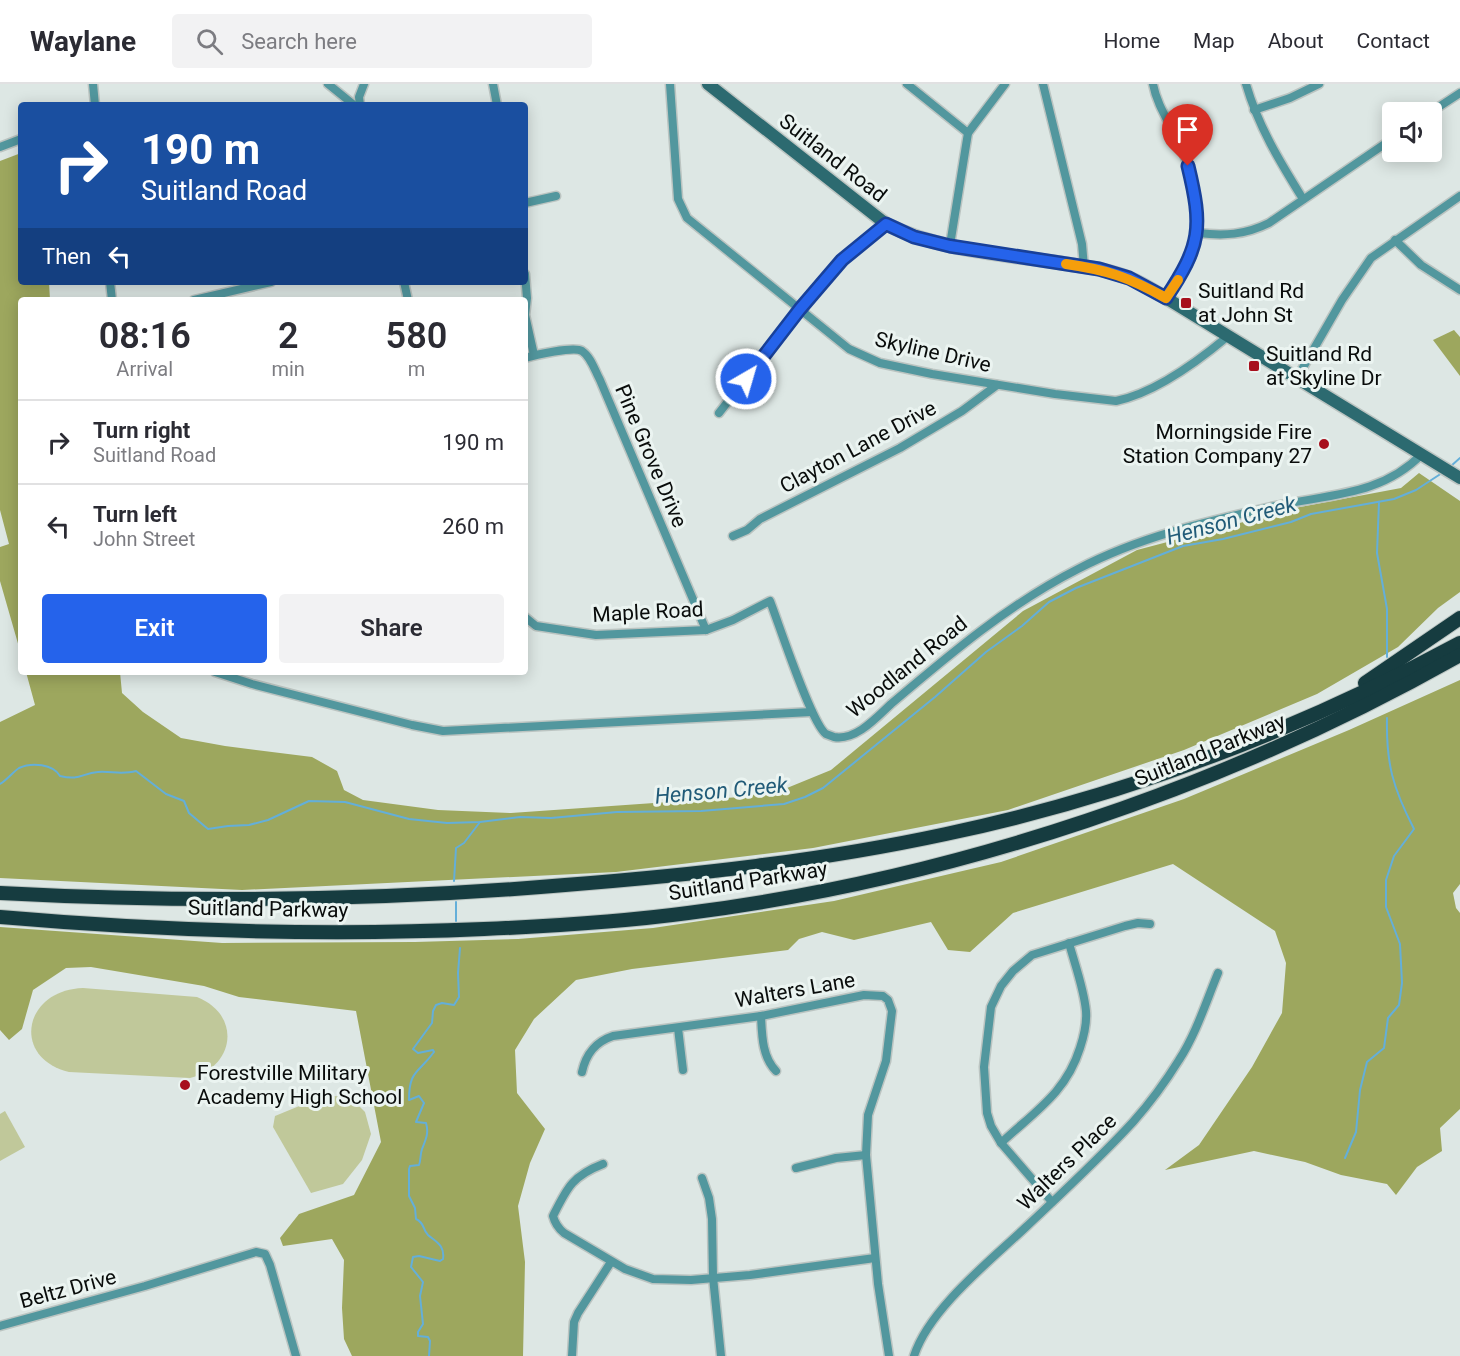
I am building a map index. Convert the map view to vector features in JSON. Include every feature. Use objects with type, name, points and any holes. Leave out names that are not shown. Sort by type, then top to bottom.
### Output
[{"type":"highway","points":[[1290,725],[1369,680],[1460,618]]},
{"type":"highway","name":"Suitland Parkway","points":[[0,894],[175,899],[381,896],[541,887],[761,865],[920,840],[1042,811],[1162,774],[1290,725],[1460,643]]},
{"type":"highway","name":"Suitland Parkway","points":[[0,918],[110,926],[217,930],[397,931],[581,924],[680,914],[814,893],[902,873],[1057,830],[1209,776],[1359,709],[1460,655]]},
{"type":"highway","points":[[1359,709],[1399,696],[1460,666]]},
{"type":"main road","name":"Suitland Road","points":[[708,84],[886,224],[914,237],[950,246],[1084,267],[1129,278],[1166,298],[1460,478]]},
{"type":"street","points":[[93,84],[95,102]]},
{"type":"street","points":[[328,84],[350,102]]},
{"type":"street","points":[[360,102],[364,84]]},
{"type":"street","points":[[493,84],[496,102]]},
{"type":"street","name":"Skyline Drive","points":[[670,84],[678,199],[687,218],[849,349],[880,363],[997,385],[1116,401],[1128,399],[1176,373],[1206,355],[1227,337]]},
{"type":"street","points":[[907,84],[968,133]]},
{"type":"street","points":[[950,246],[968,133],[1005,84]]},
{"type":"street","points":[[1043,84],[1082,244],[1084,267]]},
{"type":"street","points":[[1153,84],[1161,110],[1188,166],[1196,203],[1198,233],[1185,270],[1166,298]]},
{"type":"street","points":[[1246,84],[1254,110],[1303,199]]},
{"type":"street","points":[[1254,110],[1290,98],[1319,84]]},
{"type":"street","points":[[1442,105],[1460,93]]},
{"type":"street","points":[[0,147],[18,140]]},
{"type":"street","points":[[1198,233],[1226,236],[1254,230],[1269,223],[1382,146]]},
{"type":"street","points":[[528,202],[556,196]]},
{"type":"street","points":[[1297,378],[1342,300],[1371,258],[1460,196]]},
{"type":"street","points":[[719,413],[800,309],[842,260],[886,224]]},
{"type":"street","points":[[1395,240],[1421,265],[1460,290]]},
{"type":"street","points":[[207,297],[258,285]]},
{"type":"street","points":[[528,340],[530,356]]},
{"type":"street","name":"Pine Grove Drive","points":[[530,356],[577,349],[587,357],[600,380],[706,630]]},
{"type":"street","name":"Clayton Lane Drive","points":[[733,536],[747,530],[760,519],[900,448],[962,411],[997,385]]},
{"type":"street","name":"Woodland Road","points":[[224,675],[401,723],[443,731],[812,712],[825,733],[834,737],[851,734],[866,725],[1006,611],[1086,565],[1117,550],[1169,532],[1274,506],[1350,493],[1375,485],[1408,468],[1422,454]]},
{"type":"street","name":"Maple Road","points":[[528,619],[536,626],[596,635],[706,630],[733,620],[770,601],[812,712]]},
{"type":"street","points":[[1053,1202],[1001,1143],[991,1126],[987,1113],[984,1067],[987,1026],[994,998],[1013,971],[1032,955],[1125,926],[1138,923],[1150,924]]},
{"type":"street","points":[[1001,1143],[1040,1110],[1063,1085],[1077,1058],[1083,1038],[1086,1011],[1070,943]]},
{"type":"street","name":"Walters Place","points":[[914,1356],[931,1322],[945,1306],[1135,1120],[1180,1060],[1218,973]]},
{"type":"street","name":"Walters Lane","points":[[582,1072],[591,1050],[604,1039],[627,1033],[762,1016],[864,995],[883,996],[888,1000],[892,1011],[886,1061],[868,1115],[866,1155],[874,1224],[875,1258],[890,1356]]},
{"type":"street","points":[[762,1016],[762,1032],[767,1058],[776,1071]]},
{"type":"street","points":[[678,1028],[682,1070]]},
{"type":"street","points":[[796,1168],[836,1158],[866,1155]]},
{"type":"street","points":[[603,1164],[586,1170],[570,1183],[553,1216],[559,1229],[574,1239],[611,1262],[653,1279],[691,1280],[776,1273],[875,1258]]},
{"type":"street","points":[[702,1178],[711,1208],[721,1356]]},
{"type":"street","name":"Beltz Drive","points":[[0,1326],[145,1286],[248,1253],[262,1252],[270,1265],[296,1356]]},
{"type":"street","points":[[572,1356],[574,1322],[611,1262]]},
{"type":"green space","points":[[18,154],[18,285],[49,285],[50,297],[18,297],[18,644],[0,581],[0,547],[9,544],[0,510],[0,161]]},
{"type":"green space","points":[[1454,330],[1460,337],[1460,376],[1433,340]]},
{"type":"green space","points":[[1419,473],[1460,501],[1460,592],[1438,608],[1398,647],[1317,694],[1184,750],[1008,810],[813,848],[616,872],[242,890],[0,878],[0,722],[35,705],[27,675],[120,675],[122,693],[143,712],[181,738],[312,757],[337,771],[344,790],[363,800],[438,810],[511,813],[740,797],[787,788],[831,770],[1023,611],[1137,550],[1300,507],[1401,488]]},
{"type":"green space","points":[[1460,680],[1460,884],[1453,893],[1456,908],[1460,913],[1460,1109],[1440,1128],[1442,1151],[1417,1167],[1396,1195],[1387,1184],[1341,1175],[1305,1162],[1254,1151],[1165,1170],[1199,1145],[1252,1067],[1282,1013],[1286,963],[1275,931],[1173,864],[1013,913],[970,952],[948,950],[931,922],[854,940],[822,932],[799,939],[788,950],[632,969],[576,980],[534,1019],[515,1050],[517,1093],[545,1129],[530,1163],[518,1206],[525,1262],[523,1356],[352,1356],[344,1339],[342,1308],[344,1260],[332,1239],[283,1246],[280,1238],[299,1214],[354,1195],[381,1142],[356,1011],[239,997],[204,986],[91,967],[66,968],[33,990],[22,1029],[9,1040],[0,1030],[0,927],[222,943],[518,939],[653,928],[834,901],[1001,862],[1184,799],[1349,730]]},
{"type":"green space","points":[[83,988],[197,997],[211,1005],[221,1016],[226,1028],[227,1040],[224,1052],[205,1072],[190,1078],[69,1072],[50,1064],[38,1053],[32,1040],[32,1026],[37,1012],[47,1000],[63,992]]},
{"type":"green space","points":[[326,1095],[351,1098],[365,1112],[371,1134],[362,1160],[343,1184],[311,1193],[273,1127],[275,1116]]},
{"type":"green space","points":[[5,1111],[25,1147],[0,1161],[0,1114]]},
{"type":"waterway","name":"Henson Creek","points":[[1451,466],[1460,458]]},
{"type":"waterway","name":"Henson Creek","points":[[0,784],[19,768],[30,765],[42,765],[57,772],[60,776],[72,778],[98,772],[136,771],[166,794],[184,801],[189,813],[208,829],[249,825],[268,820],[309,801],[345,802],[409,819],[447,823],[617,812],[701,811],[784,804],[823,788],[1049,602],[1076,588],[1183,546],[1223,539],[1291,522],[1311,514],[1394,499],[1416,490],[1442,473]]},
{"type":"waterway","points":[[1379,502],[1377,553],[1387,609],[1387,657]]},
{"type":"waterway","points":[[1345,1158],[1356,1132],[1360,1090],[1367,1062],[1384,1048],[1388,1018],[1399,1005],[1402,983],[1400,944],[1386,907],[1386,880],[1394,856],[1414,829],[1392,775],[1387,718]]},
{"type":"waterway","points":[[454,881],[456,848],[464,843],[480,822]]},
{"type":"waterway","points":[[456,902],[456,921]]},
{"type":"waterway","points":[[429,1356],[428,1337],[418,1336],[423,1324],[420,1296],[423,1282],[411,1267],[413,1257],[419,1256],[440,1261],[443,1259],[443,1250],[428,1235],[421,1222],[416,1219],[415,1208],[409,1196],[409,1169],[410,1166],[419,1165],[427,1136],[426,1123],[416,1122],[424,1103],[419,1096],[409,1100],[409,1090],[413,1077],[434,1052],[433,1050],[418,1053],[413,1049],[432,1023],[436,1005],[442,1003],[454,1005],[459,997],[460,948]]},
{"type":"slow traffic","points":[[1066,264],[1099,269],[1129,278],[1166,298],[1178,280]]},
{"type":"place","name":"Suitland Rd at John St","points":[[1186,303]]},
{"type":"place","name":"Suitland Rd at Skyline Dr","points":[[1254,366]]},
{"type":"place","name":"Morningside Fire Station Company 27","points":[[1324,444]]},
{"type":"place","name":"Forestville Military Academy High School","points":[[185,1085]]},
{"type":"route","points":[[746,379],[800,309],[842,260],[886,224],[914,237],[950,246],[1099,269],[1129,278],[1166,298],[1185,270],[1198,233],[1196,203],[1188,166]]}]
